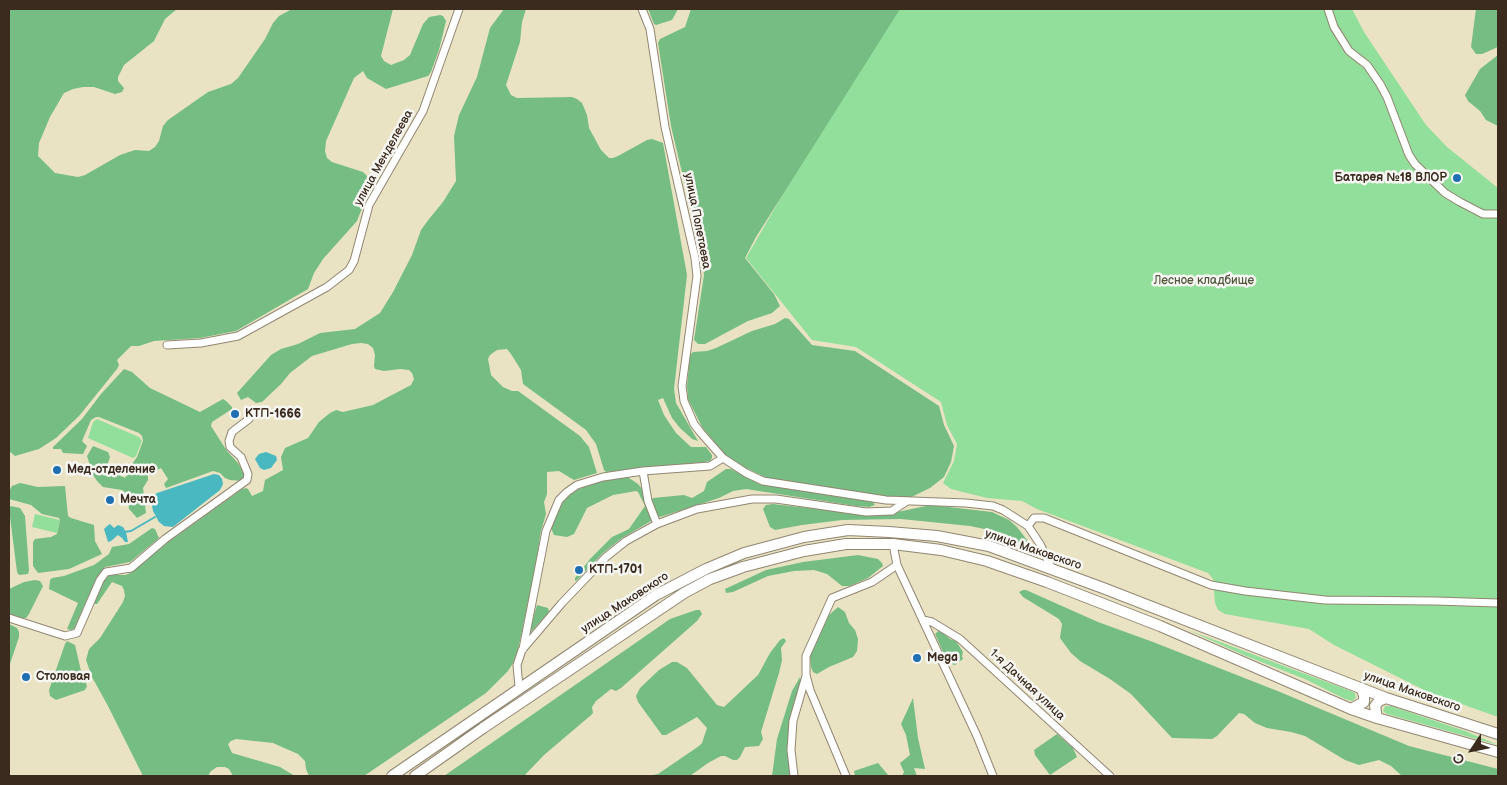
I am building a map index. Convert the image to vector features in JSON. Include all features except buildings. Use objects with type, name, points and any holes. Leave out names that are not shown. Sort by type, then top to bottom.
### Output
[{"type":"highway","name":"улица Маковского","points":[[392,776],[519,687],[656,595],[706,569],[744,553],[804,537],[848,530],[937,536],[988,546],[1386,698],[1498,734]]},
{"type":"highway","name":"улица Маковского","points":[[415,776],[662,606],[710,579],[804,550],[846,544],[892,544],[941,550],[987,561],[1160,626],[1352,709],[1377,718],[1498,752]]},
{"type":"highway","points":[[1352,709],[1364,702],[1364,696],[1360,688]]},
{"type":"highway","points":[[1377,718],[1375,706],[1379,701],[1386,698]]},
{"type":"street","name":"улица Менделеева","points":[[167,345],[201,343],[238,336],[327,287],[349,270],[354,262],[369,205],[423,111],[459,9]]},
{"type":"street","name":"улица Полетаева","points":[[642,9],[650,28],[666,127],[695,258],[696,276],[682,386],[684,401],[694,424],[723,458],[746,473],[763,481],[886,500],[993,506],[1016,517],[1028,526]]},
{"type":"street","points":[[1328,9],[1334,27],[1348,51],[1367,65],[1380,84],[1387,97],[1409,155],[1415,164],[1445,193],[1484,214],[1498,214]]},
{"type":"street","points":[[9,618],[65,636],[78,632],[100,580],[106,572],[130,568],[165,539],[247,480],[248,474],[241,457],[230,447],[229,441],[232,432],[249,419]]},
{"type":"street","points":[[519,687],[517,665],[522,650],[546,531],[559,500],[577,485],[602,478],[710,466],[723,458]]},
{"type":"street","points":[[643,472],[648,501],[657,524]]},
{"type":"street","points":[[522,650],[562,603],[606,557],[626,541],[657,524],[697,509],[752,499],[776,499],[874,512],[892,511],[908,501]]},
{"type":"street","points":[[1052,570],[1040,544],[1028,526],[1034,518],[1044,518],[1211,585],[1245,592],[1325,600],[1498,603]]},
{"type":"street","points":[[892,544],[897,566],[977,736],[993,776]]},
{"type":"street","points":[[846,776],[806,675],[806,656],[832,598],[872,582],[897,566]]},
{"type":"street","name":"1-я Дачная улица","points":[[923,620],[932,622],[960,639],[1110,776]]},
{"type":"street","points":[[794,776],[791,750],[793,721],[806,675]]},
{"type":"green space","points":[[9,9],[177,9],[165,19],[154,41],[124,65],[118,77],[118,81],[124,88],[122,92],[115,94],[94,87],[83,87],[64,93],[50,117],[39,143],[38,156],[55,173],[78,177],[120,155],[135,150],[149,151],[155,147],[159,141],[163,126],[168,120],[208,92],[231,84],[238,78],[265,39],[273,23],[279,16],[292,9],[393,9],[381,56],[384,61],[391,65],[404,60],[410,55],[423,24],[429,17],[440,15],[446,21],[439,50],[428,76],[386,89],[367,78],[363,71],[354,78],[326,141],[325,151],[327,158],[332,162],[363,172],[369,178],[370,188],[357,221],[323,259],[314,273],[308,289],[236,331],[200,338],[154,341],[139,346],[131,346],[117,360],[119,365],[117,369],[79,416],[56,438],[39,449],[15,456],[9,451]]},
{"type":"green space","points":[[504,9],[526,9],[522,22],[520,42],[506,85],[511,95],[517,98],[572,97],[577,99],[582,103],[587,115],[589,128],[601,150],[609,158],[618,156],[647,140],[652,139],[663,143],[687,275],[674,389],[676,403],[698,441],[692,439],[680,428],[672,418],[663,398],[658,400],[664,415],[676,433],[691,447],[706,447],[712,458],[710,461],[704,462],[606,472],[596,444],[586,430],[523,384],[521,370],[511,354],[507,349],[497,350],[488,359],[491,375],[503,387],[512,391],[518,391],[580,436],[589,447],[597,473],[574,480],[559,471],[547,472],[547,494],[544,502],[546,514],[518,650],[508,671],[486,693],[364,776],[309,776],[305,761],[298,754],[273,743],[236,739],[228,744],[232,753],[280,767],[295,776],[233,776],[229,769],[217,767],[208,776],[143,776],[92,677],[86,660],[89,649],[100,638],[123,602],[124,590],[122,586],[112,582],[97,604],[95,604],[94,600],[105,577],[130,573],[167,543],[242,489],[248,489],[252,496],[263,491],[265,480],[283,470],[281,457],[285,448],[308,438],[319,422],[330,413],[336,410],[343,412],[373,405],[411,385],[414,379],[409,370],[384,371],[375,369],[373,348],[368,344],[361,343],[312,356],[290,373],[262,402],[256,403],[248,397],[241,400],[237,393],[271,355],[281,349],[298,344],[320,333],[355,329],[380,313],[412,255],[421,230],[443,202],[456,181],[454,136],[459,115],[477,77],[490,28]]},
{"type":"green space","points":[[648,9],[678,9],[672,20],[656,25]]},
{"type":"green space","points":[[691,9],[900,9],[756,237],[745,258],[774,294],[780,306],[772,313],[748,321],[705,344],[698,344],[694,340],[704,275],[702,257],[671,126],[658,43],[660,39],[685,27]]},
{"type":"green space","name":"Лесное кладбище","points":[[898,9],[1352,9],[1364,32],[1426,125],[1447,147],[1498,188],[1498,717],[1428,692],[1334,645],[1309,629],[1225,614],[1218,610],[1215,603],[1213,579],[1208,573],[1037,509],[1022,501],[987,498],[951,489],[943,483],[954,461],[957,444],[947,425],[941,402],[856,347],[812,340],[746,258],[813,142]]},
{"type":"green space","points":[[1476,9],[1498,9],[1498,47],[1482,54],[1476,54],[1471,47]]},
{"type":"green space","points":[[1498,55],[1498,126],[1486,120],[1480,111],[1468,101],[1465,95],[1480,69]]},
{"type":"green space","points":[[785,318],[789,319],[812,345],[855,351],[939,406],[944,425],[954,446],[951,462],[944,477],[930,488],[901,502],[844,490],[767,478],[726,456],[702,427],[688,399],[687,386],[690,355],[693,352],[716,348],[752,331],[775,324]]},
{"type":"green space","points":[[124,369],[132,372],[150,388],[200,412],[223,399],[226,401],[232,409],[212,422],[211,426],[227,451],[238,463],[244,474],[242,481],[230,480],[220,473],[213,471],[166,488],[164,484],[168,479],[161,468],[148,475],[148,480],[143,488],[146,513],[137,518],[129,509],[127,494],[122,490],[103,487],[97,481],[87,456],[93,446],[108,452],[110,457],[106,469],[125,478],[137,457],[143,441],[139,433],[96,417],[91,420],[82,441],[87,446],[83,454],[63,453],[61,449],[53,449],[82,419],[101,394]]},
{"type":"green space","points":[[97,419],[139,437],[142,441],[136,456],[133,458],[88,438],[93,422]]},
{"type":"green space","points":[[726,469],[731,469],[759,484],[873,502],[875,505],[869,507],[856,506],[746,489],[733,491],[719,498],[660,517],[657,515],[651,501],[653,498],[684,495],[692,498],[704,491],[707,482]]},
{"type":"green space","points":[[626,476],[642,489],[651,521],[622,538],[603,553],[575,581],[575,578],[590,559],[612,537],[629,529],[645,506],[636,491],[613,495],[587,508],[574,534],[567,537],[554,535],[551,528],[563,502],[579,489],[603,480]]},
{"type":"green space","points":[[20,483],[38,487],[65,486],[68,516],[94,525],[95,541],[102,554],[69,569],[38,573],[33,566],[33,542],[35,539],[51,537],[57,534],[60,520],[59,518],[42,514],[31,505],[9,499],[9,491],[12,486]]},
{"type":"green space","points":[[773,504],[878,516],[931,505],[992,512],[1009,520],[1030,544],[1027,546],[989,530],[970,526],[901,519],[842,520],[775,530],[770,527],[763,509],[766,505]]},
{"type":"green space","points":[[11,506],[20,508],[25,516],[28,574],[19,575],[17,572],[9,509]]},
{"type":"green space","points":[[35,514],[60,520],[57,533],[32,527]]},
{"type":"green space","points":[[152,528],[155,529],[159,538],[130,562],[105,567],[88,597],[74,629],[67,629],[78,603],[49,589],[50,580],[94,565],[109,554],[112,547],[129,544]]},
{"type":"green space","points":[[858,555],[878,559],[883,566],[868,578],[850,586],[842,586],[827,574],[814,570],[794,571],[768,576],[733,592],[726,593],[725,589],[766,570],[803,562]]},
{"type":"green space","points":[[40,581],[43,586],[26,618],[9,614],[9,589],[24,582]]},
{"type":"green space","points":[[1023,590],[1098,622],[1280,692],[1409,746],[1498,769],[1498,776],[1402,776],[1391,766],[1379,760],[1359,765],[1345,760],[1305,736],[1267,728],[1239,713],[1212,739],[1172,738],[1131,694],[1080,661],[1071,653],[1060,638],[1062,624],[1059,619],[1023,597],[1019,592]]},
{"type":"green space","points":[[537,605],[548,608],[549,612],[530,633],[529,632]]},
{"type":"green space","points":[[838,607],[845,612],[849,623],[855,630],[858,639],[857,651],[853,657],[817,674],[813,672],[811,667],[810,656],[829,615]]},
{"type":"green space","points":[[700,610],[702,614],[697,621],[621,688],[616,691],[611,689],[596,701],[592,707],[593,713],[544,755],[524,776],[444,776],[670,619]]},
{"type":"green space","points":[[9,624],[17,628],[19,637],[9,667]]},
{"type":"green space","points":[[1188,630],[1348,690],[1355,693],[1356,698],[1352,701],[1345,699],[1305,679],[1246,656]]},
{"type":"green space","points":[[938,631],[956,641],[963,652],[963,659],[955,665],[948,663],[935,634]]},
{"type":"green space","points":[[784,638],[786,641],[781,648],[782,660],[779,673],[761,732],[763,739],[759,746],[745,747],[737,760],[721,756],[690,776],[648,776],[658,774],[699,746],[702,743],[707,728],[697,717],[666,735],[662,735],[638,702],[636,696],[640,688],[659,670],[672,662],[677,662],[687,668],[717,705],[724,707],[758,675],[770,653],[780,640]]},
{"type":"green space","points":[[67,641],[75,645],[81,671],[87,686],[85,690],[56,700],[50,696],[49,690]]},
{"type":"green space","points":[[800,677],[802,683],[788,742],[790,776],[772,776],[777,739],[792,691]]},
{"type":"green space","points":[[913,698],[918,738],[925,769],[914,768],[917,776],[902,776],[904,772],[900,763],[910,755],[906,735],[901,724]]},
{"type":"green space","points":[[1385,706],[1391,706],[1465,731],[1498,745],[1387,714],[1383,711]]},
{"type":"green space","points":[[1057,734],[1073,748],[1077,757],[1050,775],[1035,755],[1034,750]]},
{"type":"green space","points":[[878,763],[889,776],[855,776],[854,771]]},
{"type":"water","points":[[266,452],[276,456],[277,460],[271,468],[264,470],[260,468],[255,459],[259,454]]},
{"type":"water","points":[[214,474],[219,475],[222,479],[223,484],[220,490],[173,527],[164,526],[159,522],[153,511],[151,500],[153,496]]},
{"type":"water","points":[[110,524],[114,528],[118,525],[123,527],[128,542],[125,542],[118,535],[108,542],[104,529]]},
{"type":"waterway","points":[[124,532],[131,531],[155,517]]},
{"type":"place","name":"Батарея №18 ВЛОР","points":[[1457,178]]},
{"type":"place","name":"КТП-1666","points":[[235,414]]},
{"type":"place","name":"Мед-отделение","points":[[57,470]]},
{"type":"place","name":"Мечта","points":[[110,500]]},
{"type":"place","name":"КТП-1701","points":[[579,570]]},
{"type":"place","name":"Mega","points":[[917,658]]},
{"type":"place","name":"Столовая","points":[[26,677]]}]
